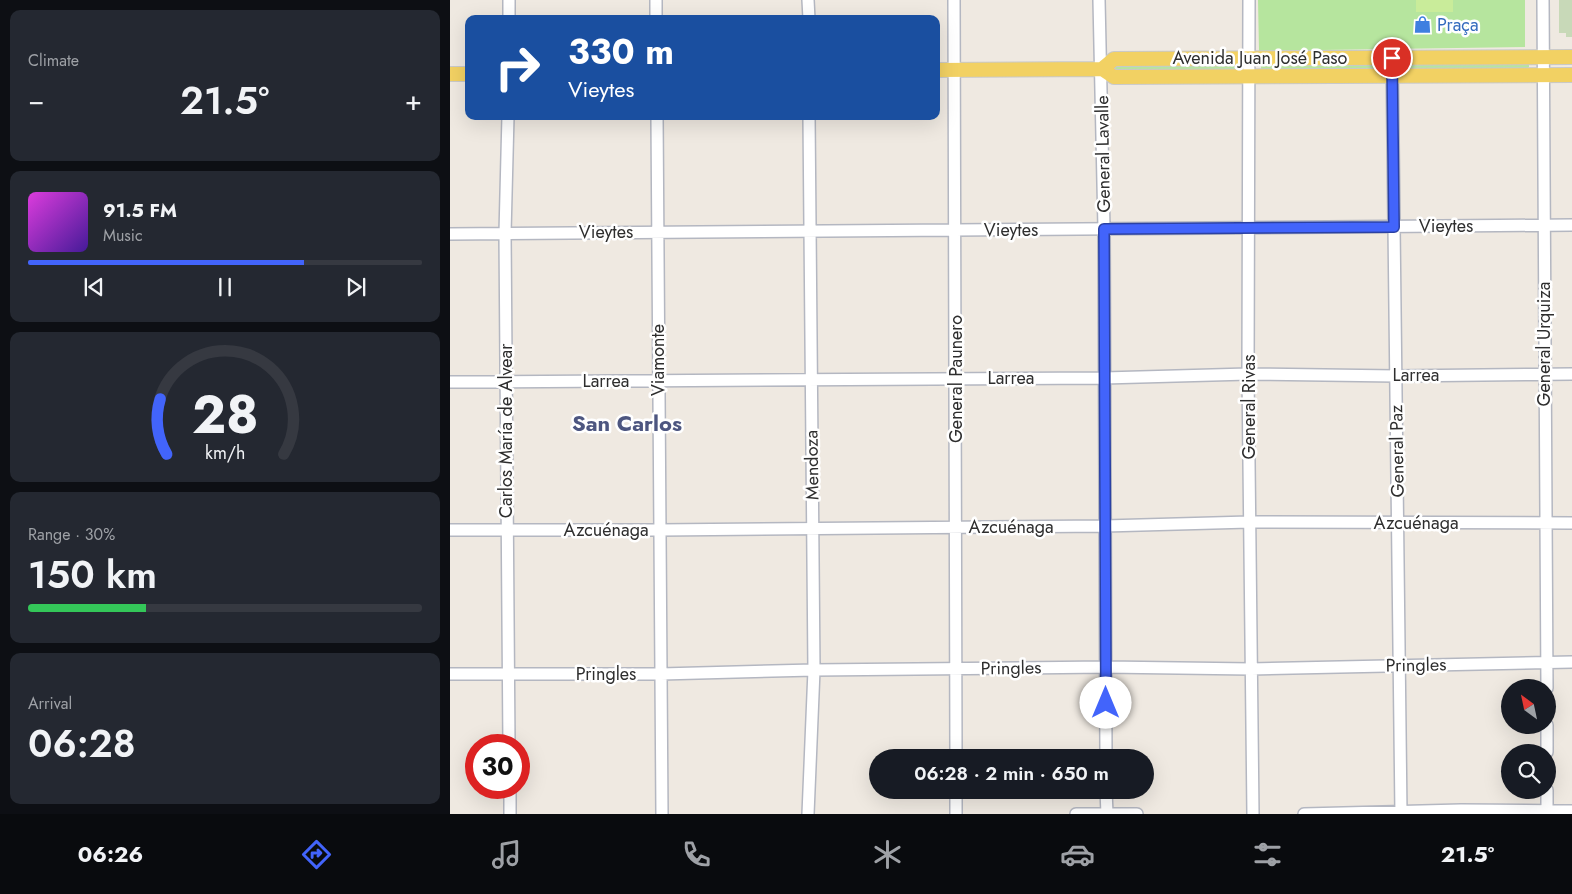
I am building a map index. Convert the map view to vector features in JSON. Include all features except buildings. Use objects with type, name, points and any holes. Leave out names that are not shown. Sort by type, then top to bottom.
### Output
[{"type":"main road","name":"Avenida Juan José Paso","points":[[1102,69],[1114,59],[1572,56]]},
{"type":"main road","name":"Avenida Juan José Paso","points":[[940,70],[1102,69],[1114,77],[1572,75]]},
{"type":"main road","points":[[450,74],[465,74]]},
{"type":"street","points":[[509,0],[509,15]]},
{"type":"street","points":[[656,0],[656,15]]},
{"type":"street","points":[[808,0],[808,15]]},
{"type":"street","name":"General Paunero","points":[[954,0],[956,749]]},
{"type":"street","name":"General Lavalle","points":[[1099,0],[1104,229],[1106,749]]},
{"type":"street","name":"General Rivas","points":[[1249,0],[1248,374],[1253,814]]},
{"type":"street","name":"General Urquiza","points":[[1543,0],[1547,679]]},
{"type":"street","name":"General Paz","points":[[1392,58],[1401,813]]},
{"type":"street","name":"Carlos María de Alvear","points":[[508,120],[505,233],[505,382],[510,734]]},
{"type":"street","name":"Viamonte","points":[[657,120],[662,814]]},
{"type":"street","name":"Mendoza","points":[[808,814],[814,670],[809,120]]},
{"type":"street","name":"Vieytes","points":[[450,234],[1572,226]]},
{"type":"street","name":"Larrea","points":[[450,382],[1104,378],[1248,374],[1396,376],[1572,374]]},
{"type":"street","name":"Azcuénaga","points":[[450,530],[1105,526],[1249,522],[1572,523]]},
{"type":"street","name":"Pringles","points":[[450,674],[661,674],[956,668],[1251,668],[1572,662]]},
{"type":"street","points":[[510,799],[510,814]]},
{"type":"street","points":[[956,799],[956,814]]},
{"type":"street","points":[[1106,799],[1106,814]]},
{"type":"street","points":[[1547,799],[1547,811]]},
{"type":"street","points":[[1304,814],[1565,812]]},
{"type":"street","points":[[1076,814],[1137,814]]},
{"type":"green space","points":[[1258,0],[1525,0],[1525,47],[1259,51]]},
{"type":"green space","points":[[1416,0],[1453,0],[1453,12],[1416,12]]},
{"type":"green space","points":[[1559,0],[1572,0],[1572,37],[1566,37],[1566,33],[1559,33]]},
{"type":"green space","points":[[1380,63],[1381,70],[1261,70],[1261,64]]},
{"type":"green space","points":[[1235,64],[1236,70],[1114,73],[1111,65]]},
{"type":"green space","points":[[1406,64],[1529,64],[1529,67],[1527,70],[1407,70]]},
{"type":"place","name":"Praça","points":[[1423,25]]},
{"type":"district","name":"San Carlos","points":[[627,423]]},
{"type":"route","points":[[1106,703],[1104,229],[1394,227],[1392,58]]}]
